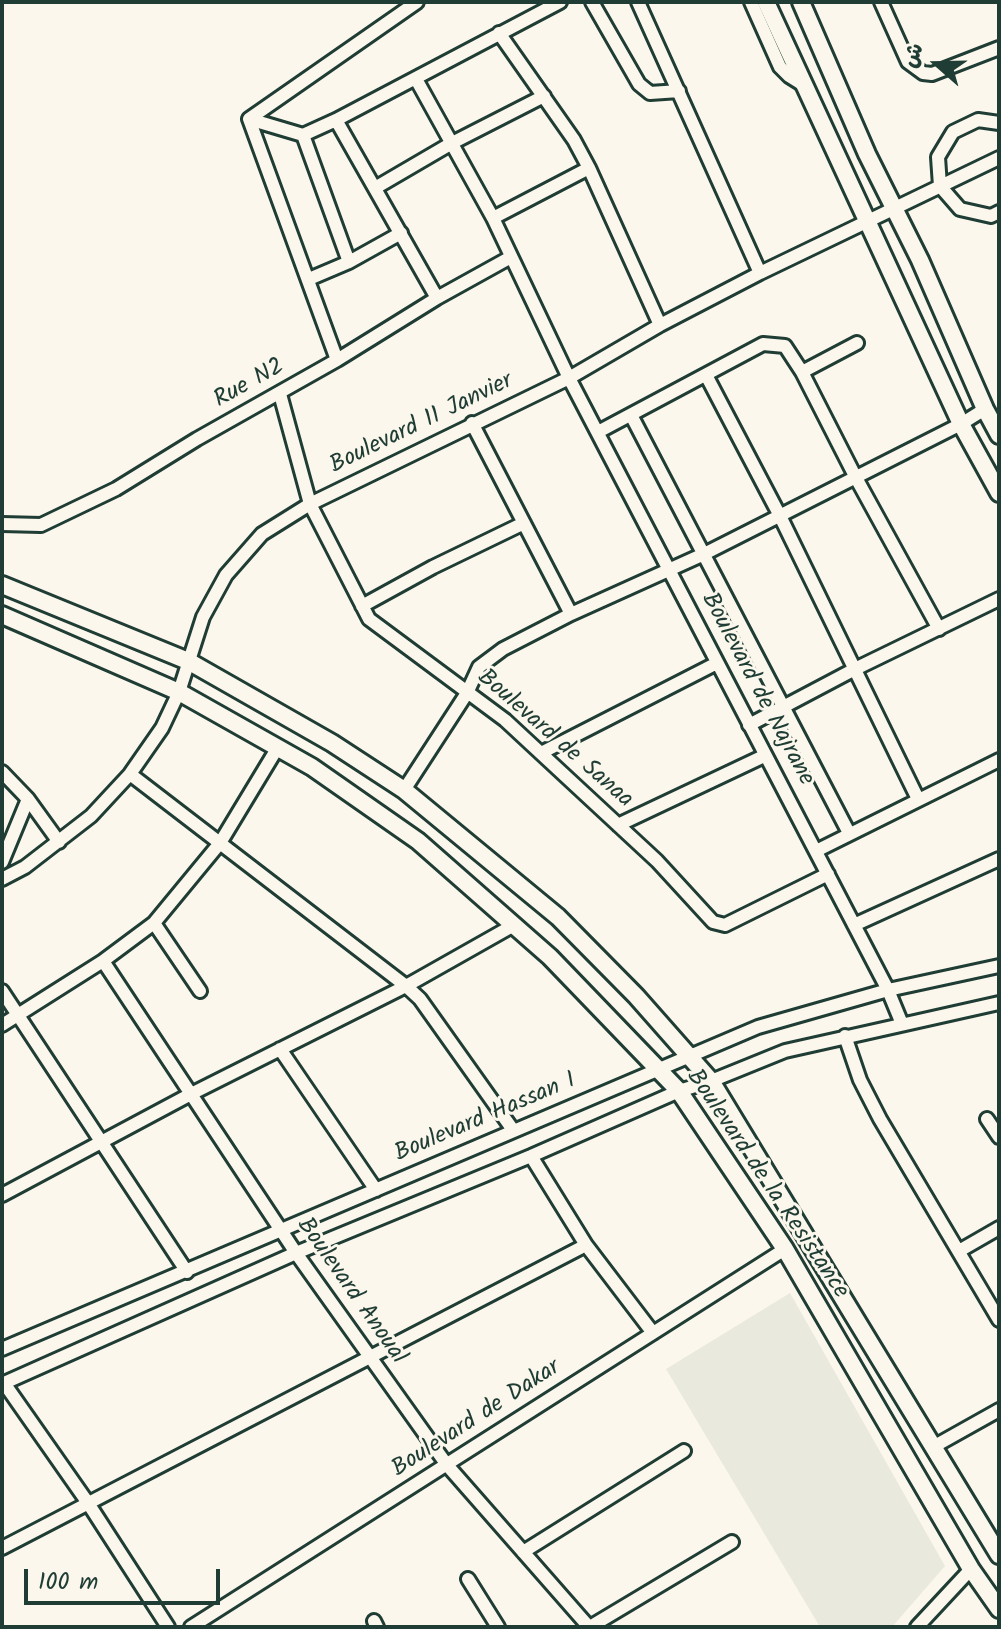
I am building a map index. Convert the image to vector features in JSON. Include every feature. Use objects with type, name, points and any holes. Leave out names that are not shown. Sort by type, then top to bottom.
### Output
[{"type":"main road","points":[[801,2],[999,435]]},
{"type":"main road","points":[[766,14],[805,86],[961,424],[999,493]]},
{"type":"main road","name":"Boulevard de la Resistance","points":[[2,585],[188,661],[332,743],[404,790],[558,917],[636,996],[711,1081],[999,1555]]},
{"type":"main road","name":"Boulevard de la Resistance","points":[[2,615],[179,692],[312,767],[418,841],[550,957],[679,1091],[785,1249],[971,1569],[999,1609]]},
{"type":"street","points":[[249,119],[417,2]]},
{"type":"street","points":[[249,119],[303,135],[560,2]]},
{"type":"street","points":[[592,2],[639,84],[650,93],[679,91]]},
{"type":"street","points":[[638,2],[760,273]]},
{"type":"street","points":[[751,2],[766,14]]},
{"type":"street","points":[[881,2],[908,62],[923,73],[932,74],[999,48]]},
{"type":"street","points":[[499,33],[544,96],[589,168],[660,325]]},
{"type":"street","name":"Boulevard de Najrane","points":[[416,79],[493,218],[569,378],[888,990],[902,1024]]},
{"type":"street","points":[[375,188],[452,143],[544,96]]},
{"type":"street","points":[[249,119],[337,360]]},
{"type":"street","points":[[336,120],[437,298]]},
{"type":"street","points":[[999,123],[978,120],[953,132],[938,157],[940,186],[960,209],[991,216],[999,212]]},
{"type":"street","points":[[303,135],[349,262]]},
{"type":"street","name":"Boulevard 11 Janvier","points":[[2,879],[25,867],[91,816],[130,774],[162,728],[179,692],[203,617],[226,575],[262,534],[310,504],[569,378],[660,325],[760,273],[999,158]]},
{"type":"street","points":[[493,218],[589,168]]},
{"type":"street","points":[[309,279],[349,262],[401,233]]},
{"type":"street","name":"Rue N2","points":[[2,524],[50,523],[116,489],[511,257]]},
{"type":"street","points":[[802,372],[857,343]]},
{"type":"street","points":[[598,432],[763,344],[785,346],[802,372],[939,629]]},
{"type":"street","points":[[706,375],[780,516],[918,799]]},
{"type":"street","name":"Boulevard de Sanaa","points":[[280,394],[310,504],[369,619],[380,629],[505,720],[618,825],[718,925],[725,925],[828,874]]},
{"type":"street","points":[[404,790],[467,693],[479,667],[503,649],[571,614],[704,554],[985,409]]},
{"type":"street","points":[[631,415],[849,833]]},
{"type":"street","points":[[472,423],[571,614]]},
{"type":"street","points":[[362,606],[524,523]]},
{"type":"street","points":[[749,725],[999,599]]},
{"type":"street","points":[[541,753],[717,663]]},
{"type":"street","points":[[2,1025],[103,961],[154,923],[220,843],[278,747]]},
{"type":"street","points":[[618,825],[764,756]]},
{"type":"street","points":[[816,851],[999,760]]},
{"type":"street","points":[[2,772],[28,799],[59,842]]},
{"type":"street","points":[[130,774],[420,999],[513,1130]]},
{"type":"street","points":[[2,862],[28,799]]},
{"type":"street","points":[[854,925],[999,859]]},
{"type":"street","points":[[154,923],[200,991]]},
{"type":"street","points":[[2,1195],[191,1094],[406,986],[514,925]]},
{"type":"street","name":"Boulevard Anoual","points":[[103,961],[296,1253],[447,1465],[589,1627]]},
{"type":"street","name":"Boulevard Hassan I","points":[[2,1349],[758,1027],[888,990],[999,966]]},
{"type":"street","points":[[2,991],[187,1272]]},
{"type":"street","name":"Boulevard Hassan I","points":[[3,1383],[296,1253],[679,1091],[785,1051],[999,1003]]},
{"type":"street","points":[[845,1036],[860,1080],[880,1119],[999,1320]]},
{"type":"street","points":[[280,1049],[376,1190]]},
{"type":"street","points":[[987,1119],[999,1137]]},
{"type":"street","points":[[531,1156],[586,1245],[653,1333]]},
{"type":"street","points":[[959,1251],[999,1228]]},
{"type":"street","points":[[2,1548],[586,1245]]},
{"type":"street","name":"Boulevard de Dakar","points":[[191,1627],[785,1249]]},
{"type":"street","points":[[3,1383],[88,1503],[168,1627]]},
{"type":"street","points":[[933,1447],[999,1410]]},
{"type":"street","points":[[523,1552],[684,1451]]},
{"type":"street","points":[[589,1627],[732,1542]]},
{"type":"street","points":[[917,1627],[971,1569]]},
{"type":"street","points":[[468,1579],[498,1627]]},
{"type":"shaded area","points":[[790,1293],[945,1566],[892,1627],[820,1627],[666,1369]]}]
